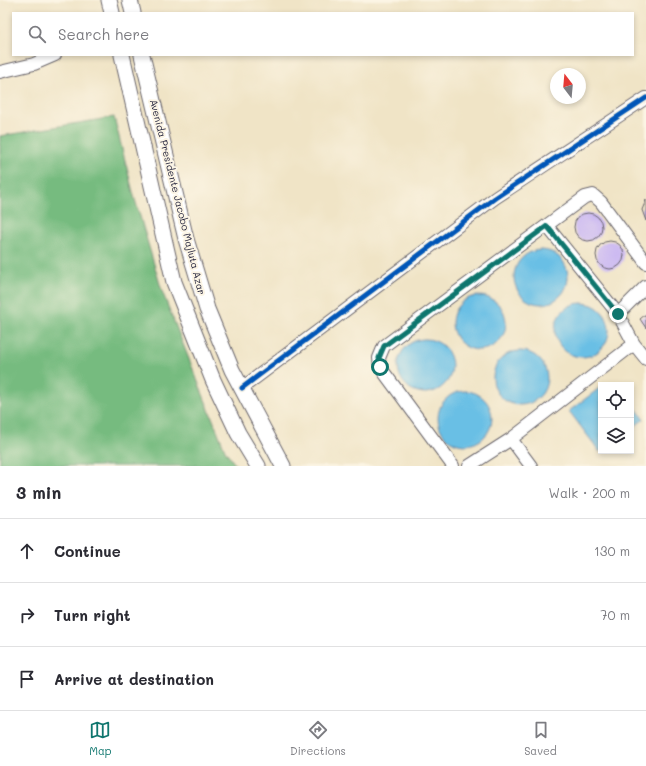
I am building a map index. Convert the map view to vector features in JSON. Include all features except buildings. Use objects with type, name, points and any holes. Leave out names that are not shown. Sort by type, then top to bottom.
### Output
[{"type":"main road","points":[[109,0],[112,12]]},
{"type":"main road","points":[[130,0],[133,12]]},
{"type":"main road","points":[[122,56],[174,282],[213,380],[238,433],[258,466]]},
{"type":"main road","name":"Avenida Presidente Jacobo Majluta Azar","points":[[142,56],[198,282],[207,309],[232,370],[283,466]]},
{"type":"street","points":[[0,72],[34,64],[53,56]]},
{"type":"street","points":[[242,388],[495,198],[646,98]]},
{"type":"street","points":[[454,466],[380,367],[379,358],[384,346],[586,197],[593,195],[601,202],[646,263]]},
{"type":"street","points":[[547,226],[618,314],[634,344],[646,359]]},
{"type":"street","points":[[618,314],[646,286]]},
{"type":"street","points":[[469,466],[511,439],[634,344]]},
{"type":"street","points":[[511,439],[531,466]]},
{"type":"green space","points":[[114,117],[134,196],[162,291],[225,450],[236,466],[0,466],[0,136]]},
{"type":"water","points":[[541,250],[551,252],[560,258],[566,267],[568,277],[566,287],[560,296],[551,302],[541,304],[531,302],[522,296],[516,287],[514,277],[516,267],[522,258],[531,252]]},
{"type":"water","points":[[479,296],[489,298],[498,304],[504,313],[506,323],[504,333],[498,342],[489,348],[479,350],[469,348],[460,342],[454,333],[452,323],[454,313],[460,304],[469,298]]},
{"type":"water","points":[[582,303],[592,305],[601,311],[607,320],[609,330],[607,340],[601,349],[592,355],[582,357],[572,355],[563,349],[557,340],[555,330],[557,320],[563,311],[572,305]]},
{"type":"water","points":[[425,339],[435,341],[444,347],[450,356],[452,366],[450,376],[444,385],[435,391],[425,393],[415,391],[406,385],[400,376],[398,366],[400,356],[406,347],[415,341]]},
{"type":"water","points":[[520,351],[530,353],[539,359],[545,368],[547,378],[545,388],[539,397],[530,403],[520,405],[510,403],[501,397],[495,388],[493,378],[495,368],[501,359],[510,353]]},
{"type":"water","points":[[598,389],[598,449],[569,411]]},
{"type":"water","points":[[465,391],[475,393],[484,399],[490,408],[492,418],[490,428],[484,437],[475,443],[465,445],[455,443],[446,437],[440,428],[438,418],[440,408],[446,399],[455,393]]},
{"type":"water","points":[[634,406],[644,419],[634,427]]},
{"type":"cycle path","points":[[242,388],[495,198],[646,98]]},
{"type":"route","points":[[380,367],[379,358],[384,346],[547,226],[618,314]]}]
